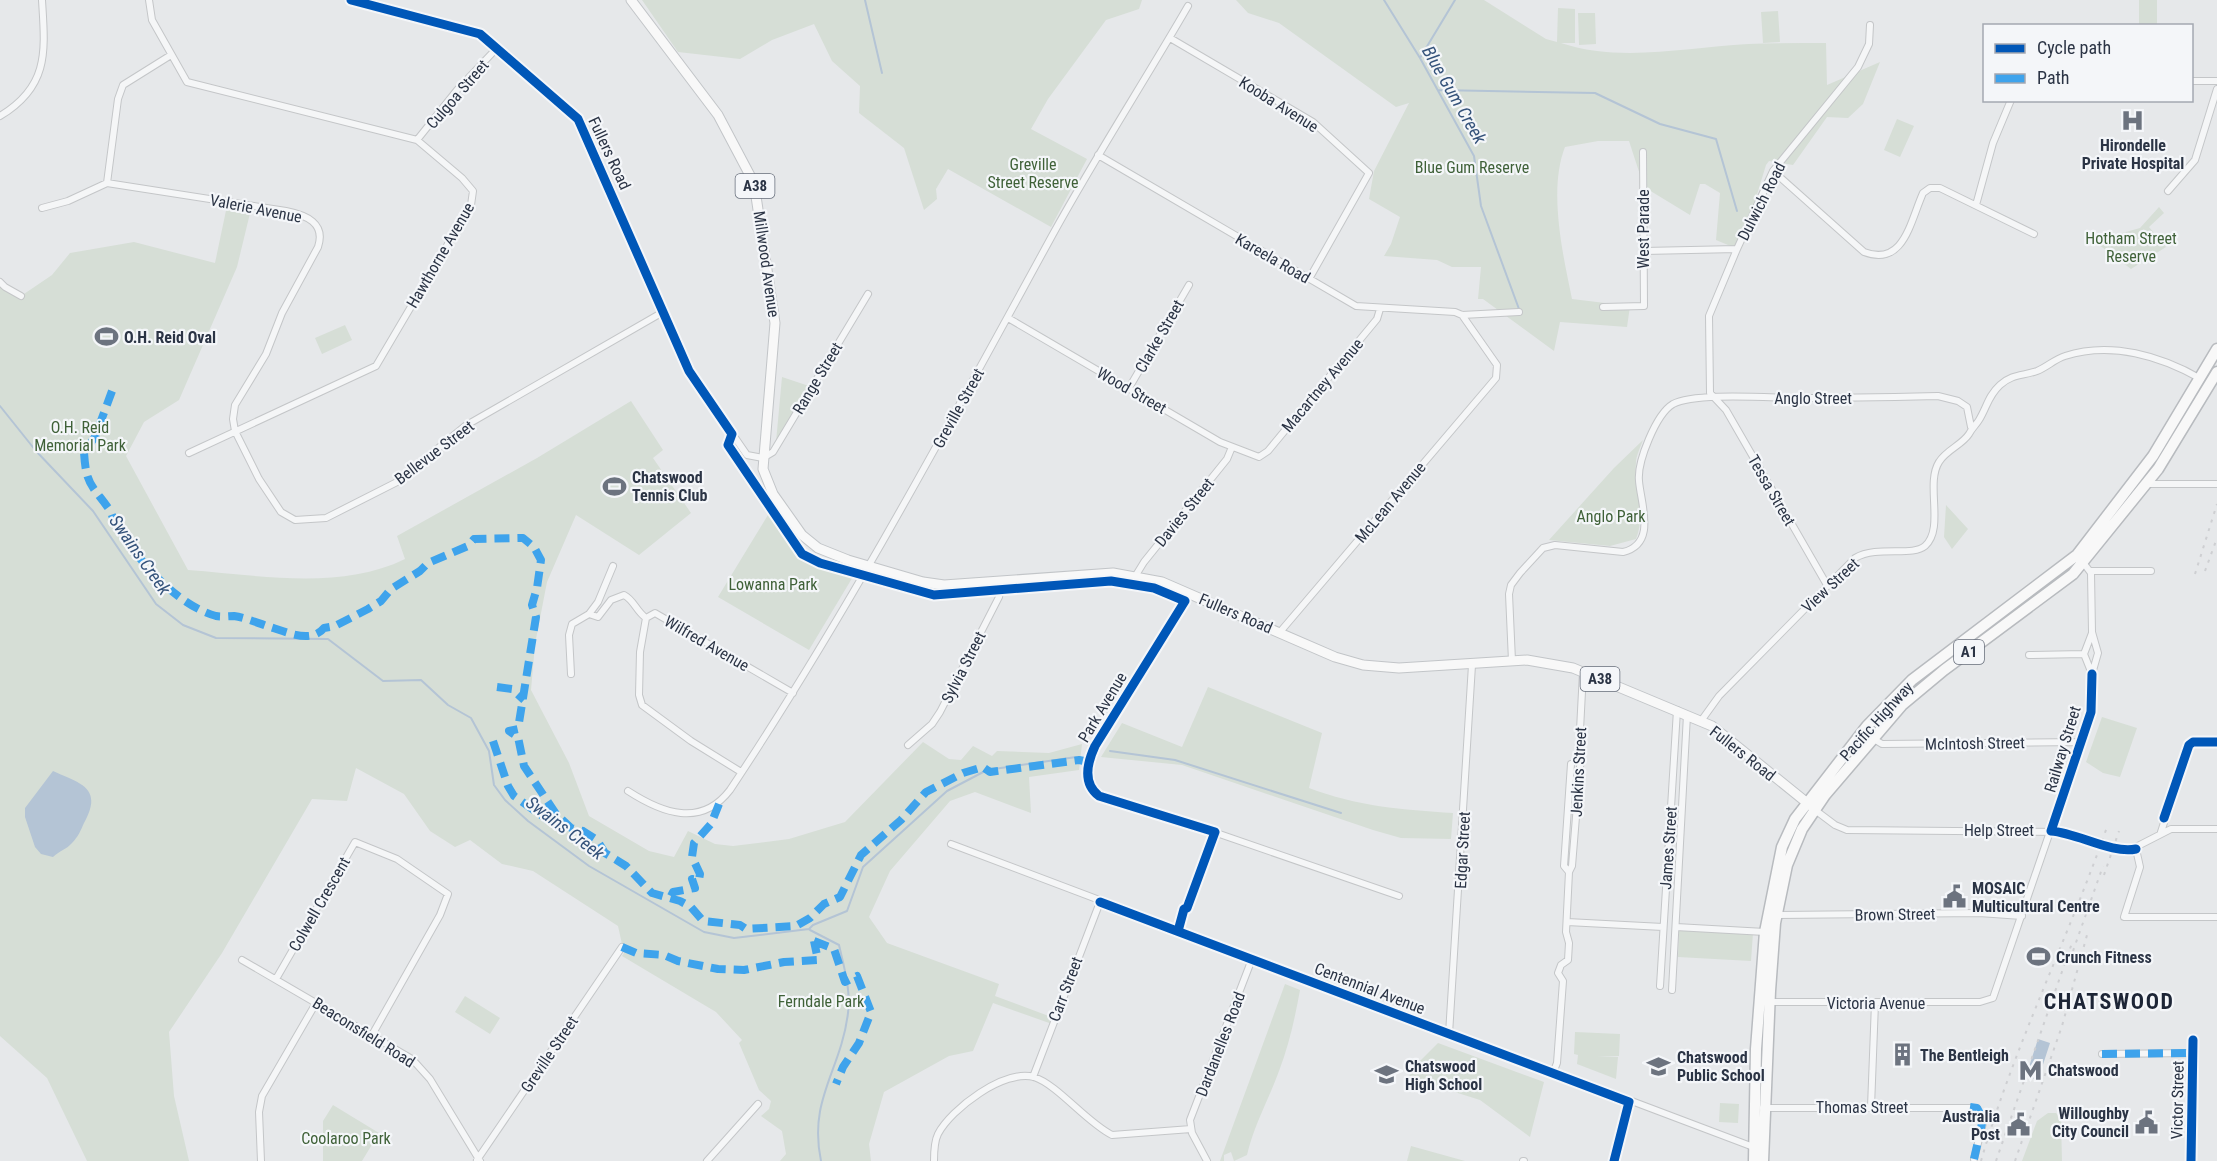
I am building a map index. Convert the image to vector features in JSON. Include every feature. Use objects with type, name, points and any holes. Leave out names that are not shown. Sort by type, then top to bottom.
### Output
[{"type":"highway","name":"Pacific Highway","points":[[1754,1161],[1760,1153],[1759,1108],[1765,932],[1810,806],[1867,726],[1912,680],[2084,563],[2201,379],[2217,349]]},
{"type":"highway","name":"Pacific Highway","points":[[1810,806],[1893,713],[1922,687],[2065,580],[2084,563],[2146,484],[2217,372]]},
{"type":"highway","name":"Pacific Highway","points":[[1764,1002],[1772,914]]},
{"type":"main road","name":"Millwood Avenue","points":[[631,0],[718,115],[754,183],[775,323],[763,458]]},
{"type":"main road","name":"Fullers Road","points":[[763,458],[767,483],[806,539],[828,553],[933,584],[1112,573],[1136,576],[1162,582],[1335,657],[1363,665],[1399,668],[1512,661],[1552,663],[1583,672],[1701,721],[1720,732],[1810,806]]},
{"type":"street","points":[[0,116],[24,94],[40,73],[45,51],[42,0]]},
{"type":"street","name":"Hawthorne Avenue","points":[[149,0],[150,16],[171,55],[184,78],[195,85],[417,140],[462,178],[473,191],[473,198],[376,366],[189,453]]},
{"type":"street","name":"Fullers Road","points":[[351,0],[480,34],[582,124],[689,371],[742,450],[752,457],[763,458]]},
{"type":"street","name":"Greville Street","points":[[628,791],[645,802],[675,813],[695,812],[719,804],[793,693],[869,566],[1098,154],[1188,6]]},
{"type":"street","name":"Dulwich Road","points":[[1714,398],[1710,393],[1709,316],[1737,249],[1773,171],[1858,67],[1869,45],[1870,25]]},
{"type":"street","name":"Kooba Avenue","points":[[1170,38],[1313,122],[1369,173],[1309,279]]},
{"type":"street","name":"Culgoa Street","points":[[417,140],[457,90],[497,48]]},
{"type":"street","points":[[42,208],[68,201],[106,183],[123,85],[171,55]]},
{"type":"street","points":[[2193,81],[2217,81]]},
{"type":"street","points":[[2168,191],[2195,160],[2217,89]]},
{"type":"street","points":[[1976,206],[1993,143],[2010,102]]},
{"type":"street","name":"West Parade","points":[[1603,307],[1644,306],[1643,152]]},
{"type":"street","name":"Kareela Road","points":[[1098,154],[1356,306],[1455,312],[1462,315],[1519,312]]},
{"type":"street","points":[[1773,171],[1864,252],[1877,257],[1890,255],[1899,247],[1923,193],[1930,188],[1940,188],[2034,234]]},
{"type":"street","name":"Valerie Avenue","points":[[106,183],[293,212],[309,218],[317,226],[320,236],[318,247],[282,313],[266,354],[235,405],[233,419],[235,431]]},
{"type":"street","points":[[1644,251],[1737,249]]},
{"type":"street","points":[[0,282],[4,287],[21,296]]},
{"type":"street","name":"Clarke Street","points":[[1129,388],[1189,285]]},
{"type":"street","name":"Range Street","points":[[763,458],[773,452],[868,294]]},
{"type":"street","name":"Macartney Avenue","points":[[1259,457],[1268,451],[1377,319],[1380,309]]},
{"type":"street","name":"Bellevue Street","points":[[235,431],[263,486],[283,515],[295,520],[326,518],[397,482],[465,426],[663,312]]},
{"type":"street","name":"McLean Avenue","points":[[1280,632],[1496,378],[1497,365],[1462,315]]},
{"type":"street","name":"Wood Street","points":[[1008,318],[1232,447],[1259,457]]},
{"type":"street","name":"View Street","points":[[1701,721],[1719,696],[1827,585],[1864,553],[1884,550],[1912,551],[1924,547],[1929,541],[1933,526],[1936,468],[1946,453],[1968,434],[1979,420],[1991,393],[2016,374],[2037,371],[2059,358],[2088,352],[2115,351],[2160,358],[2201,379]]},
{"type":"street","name":"Anglo Street","points":[[1512,661],[1509,594],[1512,585],[1543,548],[1565,546],[1623,552],[1633,549],[1642,535],[1645,522],[1639,479],[1651,434],[1667,408],[1676,403],[1714,398],[1938,396],[1958,401],[1967,407],[1971,428]]},
{"type":"street","name":"Tessa Street","points":[[1714,398],[1726,410],[1827,585]]},
{"type":"street","name":"Davies Street","points":[[1136,576],[1144,562],[1227,459],[1232,447]]},
{"type":"street","points":[[2146,484],[2215,484]]},
{"type":"street","points":[[2029,655],[2089,658],[2098,653],[2092,632],[2084,563],[2151,571]]},
{"type":"street","points":[[571,674],[569,635],[572,624],[589,614],[598,602],[613,566]]},
{"type":"street","name":"Sylvia Street","points":[[908,745],[932,724],[940,711],[999,597],[1002,581]]},
{"type":"street","name":"Park Avenue","points":[[1190,594],[1095,746],[1087,774],[1092,790],[1099,796],[1215,832],[1399,896]]},
{"type":"street","points":[[589,614],[598,617],[610,600],[624,595],[630,598],[638,612],[646,618]]},
{"type":"street","name":"Wilfred Avenue","points":[[741,772],[691,741],[642,705],[639,695],[639,661],[646,618],[655,613],[793,693]]},
{"type":"street","points":[[2089,658],[2087,648],[2092,632]]},
{"type":"street","points":[[2087,648],[2096,648]]},
{"type":"street","name":"Railway Street","points":[[1993,998],[2091,712],[2092,674],[2089,658]]},
{"type":"street","name":"Edgar Street","points":[[1449,1034],[1472,665]]},
{"type":"street","name":"Jenkins Street","points":[[1553,1073],[1557,1063],[1563,981],[1558,973],[1561,965],[1568,960],[1569,872],[1572,866],[1581,754],[1583,672]]},
{"type":"street","name":"James Street","points":[[1660,986],[1682,713]]},
{"type":"street","name":"James Street","points":[[1672,990],[1682,713]]},
{"type":"street","name":"McIntosh Street","points":[[1872,738],[1882,744],[2081,742]]},
{"type":"street","points":[[2161,832],[2189,745],[2193,742],[2217,742]]},
{"type":"street","name":"Jenkins Street","points":[[1569,872],[1564,866],[1570,764]]},
{"type":"street","name":"Help Street","points":[[1810,806],[1835,825],[1853,831],[2052,831],[2069,833],[2119,849],[2136,849]]},
{"type":"street","points":[[2217,829],[2181,828],[2161,832],[2136,849],[2140,867],[2124,917],[2217,917]]},
{"type":"street","points":[[1178,931],[1215,832]]},
{"type":"street","name":"Colwell Crescent","points":[[276,979],[355,842],[397,859],[448,894],[440,915],[372,1035]]},
{"type":"street","name":"Centennial Avenue","points":[[951,844],[1760,1153]]},
{"type":"street","name":"Carr Street","points":[[1033,1077],[1100,902]]},
{"type":"street","name":"Brown Street","points":[[1772,914],[1979,913],[2022,916]]},
{"type":"street","points":[[1567,922],[1664,927]]},
{"type":"street","points":[[1676,927],[1765,932]]},
{"type":"street","name":"Greville Street","points":[[478,1160],[622,947]]},
{"type":"street","name":"Dardanelles Road","points":[[1191,1129],[1190,1120],[1252,959]]},
{"type":"street","name":"Beaconsfield Road","points":[[242,960],[412,1059],[425,1072],[478,1160]]},
{"type":"street","name":"Victoria Avenue","points":[[1764,1002],[1980,1002],[1993,998]]},
{"type":"street","points":[[261,1161],[259,1112],[262,1096],[316,1003]]},
{"type":"street","points":[[1871,1107],[1875,1003]]},
{"type":"street","name":"Victor Street","points":[[2191,1161],[2193,1040]]},
{"type":"street","points":[[2102,1054],[2193,1053]]},
{"type":"street","points":[[934,1161],[939,1132],[966,1102],[1004,1080],[1033,1077],[1112,1135],[1191,1129],[1207,1161]]},
{"type":"street","points":[[1614,1161],[1629,1102]]},
{"type":"street","points":[[707,1161],[758,1104]]},
{"type":"street","name":"Thomas Street","points":[[1759,1108],[1977,1108],[1983,1119],[1974,1159]]},
{"type":"green space","name":"Greville Street Reserve","points":[[642,0],[1142,0],[1139,9],[1106,20],[1048,99],[1031,129],[1087,159],[1051,227],[948,169],[936,189],[937,199],[924,210],[904,148],[859,113],[860,86],[832,61],[814,24],[772,40],[740,59],[678,52]]},
{"type":"green space","name":"Blue Gum Reserve","points":[[1236,0],[1484,0],[1546,39],[1557,42],[1558,8],[1575,9],[1575,43],[1561,43],[1607,52],[1654,52],[1748,44],[1826,43],[1827,85],[1880,62],[1863,104],[1848,118],[1827,117],[1793,165],[1769,161],[1766,165],[1740,250],[1716,240],[1720,193],[1705,184],[1700,184],[1690,215],[1644,187],[1629,141],[1598,141],[1565,147],[1560,164],[1557,202],[1561,243],[1572,299],[1630,306],[1627,327],[1560,322],[1554,351],[1483,299],[1478,299],[1481,267],[1452,267],[1437,260],[1384,256],[1391,244],[1400,217],[1369,199],[1374,171],[1409,103],[1396,107],[1279,23],[1248,13]]},
{"type":"green space","points":[[2139,0],[2157,0],[2157,24],[2139,24]]},
{"type":"green space","points":[[1778,11],[1780,42],[1763,43],[1761,12]]},
{"type":"green space","points":[[1578,13],[1595,13],[1596,44],[1579,45]]},
{"type":"green space","points":[[1897,119],[1914,126],[1900,157],[1884,150]]},
{"type":"green space","points":[[228,201],[252,205],[237,267],[179,400],[144,422],[126,456],[188,570],[270,577],[326,578],[380,569],[405,559],[397,536],[537,458],[631,401],[663,450],[653,458],[691,513],[639,555],[576,515],[547,582],[535,644],[531,690],[569,763],[589,816],[649,851],[674,857],[688,831],[715,844],[733,846],[789,839],[845,822],[923,742],[949,759],[961,760],[973,746],[992,756],[997,751],[1049,753],[1082,744],[1079,770],[1029,777],[1031,813],[975,792],[950,801],[890,871],[869,917],[887,943],[999,984],[995,996],[1054,1018],[1052,1024],[993,1003],[973,1051],[949,1056],[884,1092],[869,1144],[871,1161],[780,1161],[786,1154],[782,1131],[761,1116],[769,1109],[771,1101],[759,1090],[739,1043],[742,1040],[716,1012],[622,956],[624,953],[618,926],[533,871],[502,864],[470,840],[455,847],[430,831],[404,794],[356,768],[347,801],[312,799],[222,953],[169,1032],[174,1096],[189,1161],[87,1161],[47,1078],[0,1036],[0,282],[21,296],[52,275],[70,253],[134,242],[215,263]]},
{"type":"green space","name":"Hotham Street Reserve","points":[[2159,207],[2164,213],[2149,227],[2166,247],[2131,269],[2094,241],[2140,228]]},
{"type":"green space","points":[[345,325],[352,340],[322,354],[315,338]]},
{"type":"green space","points":[[782,377],[809,386],[776,442]]},
{"type":"green space","name":"Anglo Park","points":[[1643,440],[1636,460],[1640,519],[1636,539],[1610,546],[1549,540],[1614,468]]},
{"type":"green space","points":[[1946,505],[1968,529],[1952,549],[1944,537]]},
{"type":"green space","name":"Lowanna Park","points":[[771,510],[804,559],[854,575],[809,650],[718,597]]},
{"type":"green space","points":[[1208,687],[1322,733],[1309,788],[1362,803],[1398,809],[1453,813],[1451,839],[1401,838],[1182,765],[1101,757],[1122,723],[1182,747]]},
{"type":"green space","points":[[2102,717],[2137,728],[2120,777],[2103,773],[2086,762]]},
{"type":"green space","points":[[1679,929],[1753,933],[1751,961],[1678,957]]},
{"type":"green space","points":[[1285,984],[1300,990],[1279,1071],[1247,1155],[1234,1161],[1231,1152],[1224,1155],[1224,1161],[1220,1161]]},
{"type":"green space","points":[[465,996],[500,1018],[490,1034],[455,1012]]},
{"type":"green space","points":[[1575,1032],[1620,1034],[1619,1056],[1597,1056],[1618,1057],[1616,1079],[1577,1064],[1578,1055],[1574,1054]]},
{"type":"green space","points":[[1438,1043],[1544,1082],[1530,1137],[1480,1100],[1410,1078],[1409,1072]]},
{"type":"green space","points":[[1720,1103],[1739,1104],[1738,1123],[1719,1122]]},
{"type":"green space","name":"Coolaroo Park","points":[[333,1105],[379,1133],[362,1161],[323,1161],[323,1121]]},
{"type":"green space","points":[[2048,1113],[2056,1113],[2061,1118],[2062,1161],[2022,1161],[2037,1121]]},
{"type":"green space","points":[[1411,1146],[1465,1161],[1407,1161]]},
{"type":"water","points":[[53,771],[81,784],[90,795],[91,802],[76,838],[53,857],[41,854],[35,847],[25,817],[25,808]]},
{"type":"water","points":[[2038,1039],[2050,1043],[2038,1080],[2026,1076]]},
{"type":"waterway","points":[[865,0],[882,73]]},
{"type":"waterway","name":"Blue Gum Creek","points":[[1384,0],[1420,58],[1474,156],[1481,206],[1519,309]]},
{"type":"waterway","points":[[1420,58],[1455,0]]},
{"type":"waterway","points":[[1438,90],[1595,93],[1660,124],[1716,139],[1737,211]]},
{"type":"waterway","name":"Swains Creek","points":[[0,406],[36,451],[93,511],[156,604],[183,625],[216,638],[328,639],[383,681],[421,680],[448,705],[471,718],[489,751],[494,785],[505,800],[528,821],[589,866],[704,932],[734,938],[809,929],[813,925],[847,911],[863,867],[947,791],[987,770],[1076,757]]},
{"type":"waterway","points":[[1110,751],[1175,760],[1341,813]]},
{"type":"waterway","points":[[810,930],[839,945],[849,996],[844,1033],[822,1102],[818,1139],[821,1161]]},
{"type":"railway","points":[[2195,574],[2217,504]]},
{"type":"railway","points":[[2205,571],[2217,538]]},
{"type":"railway","points":[[1981,1161],[2009,1076],[2107,827]]},
{"type":"railway","points":[[2104,875],[2119,831]]},
{"type":"railway","points":[[2073,951],[2103,866]]},
{"type":"railway","points":[[2015,1161],[2062,1026],[2087,935]]},
{"type":"railway","points":[[1996,1161],[2072,943]]},
{"type":"marked path","points":[[112,391],[95,437],[84,452],[90,484],[110,511],[125,539],[159,580],[187,602],[216,616],[234,616],[291,634],[312,635],[368,609],[381,601],[391,589],[420,571],[428,563],[468,546],[474,539],[523,538],[534,547],[541,560],[532,605],[536,617],[518,729],[509,731],[518,737],[524,766],[556,814],[571,828],[583,831],[597,840],[605,853],[626,866],[652,893],[680,901],[691,907],[703,921],[740,925],[746,929],[796,926],[810,918],[824,904],[840,897],[861,855],[901,820],[926,792],[963,773],[983,767],[990,772],[1079,760],[1089,762]]},
{"type":"marked path","points":[[497,687],[512,689],[524,700]]},
{"type":"marked path","points":[[493,741],[508,786],[514,796],[548,820],[562,819]]},
{"type":"marked path","points":[[671,896],[673,892],[695,888],[692,879],[699,880],[700,874],[692,857],[694,843],[711,824],[719,804]]},
{"type":"marked path","points":[[814,941],[834,949],[845,982],[857,976],[871,1012],[859,1043],[843,1067],[836,1084]]},
{"type":"marked path","points":[[622,947],[636,953],[664,955],[678,961],[718,969],[744,970],[784,962],[818,960],[814,941]]},
{"type":"marked path","points":[[2102,1054],[2193,1053]]},
{"type":"marked path","points":[[1970,1107],[1977,1108],[1983,1119],[1974,1159]]},
{"type":"cycle path","points":[[351,0],[480,34],[578,119],[689,371],[732,434],[728,445],[802,554],[820,563],[934,595],[1111,581],[1154,588],[1185,601],[1095,746],[1088,766],[1090,785],[1099,796],[1215,832],[1187,908],[1184,909],[1178,931]]},
{"type":"cycle path","points":[[2092,674],[2091,712],[2051,831],[2116,849],[2136,849]]},
{"type":"cycle path","points":[[2164,818],[2189,745],[2193,742],[2217,742]]},
{"type":"cycle path","points":[[1100,902],[1629,1102],[1614,1161]]},
{"type":"cycle path","points":[[2191,1161],[2193,1040]]},
{"type":"place","name":"Hirondelle Private Hospital","points":[[2133,120]]},
{"type":"place","name":"O.H. Reid Oval","points":[[106,337]]},
{"type":"place","name":"Chatswood Tennis Club","points":[[614,486]]},
{"type":"place","name":"MOSAIC Multicultural Centre","points":[[1954,897]]},
{"type":"place","name":"Crunch Fitness","points":[[2038,957]]},
{"type":"place","name":"The Bentleigh","points":[[1902,1055]]},
{"type":"place","name":"Chatswood Public School","points":[[1659,1066]]},
{"type":"place","name":"Chatswood","points":[[2030,1070]]},
{"type":"place","name":"Chatswood High School","points":[[1387,1075]]},
{"type":"place","name":"Willoughby City Council","points":[[2147,1122]]},
{"type":"place","name":"Australia Post","points":[[2018,1125]]},
{"type":"district","name":"CHATSWOOD","points":[[2109,1001]]},
{"type":"park label","name":"O.H. Reid Memorial Park","points":[[80,436]]},
{"type":"park label","name":"Ferndale Park","points":[[821,1001]]}]
